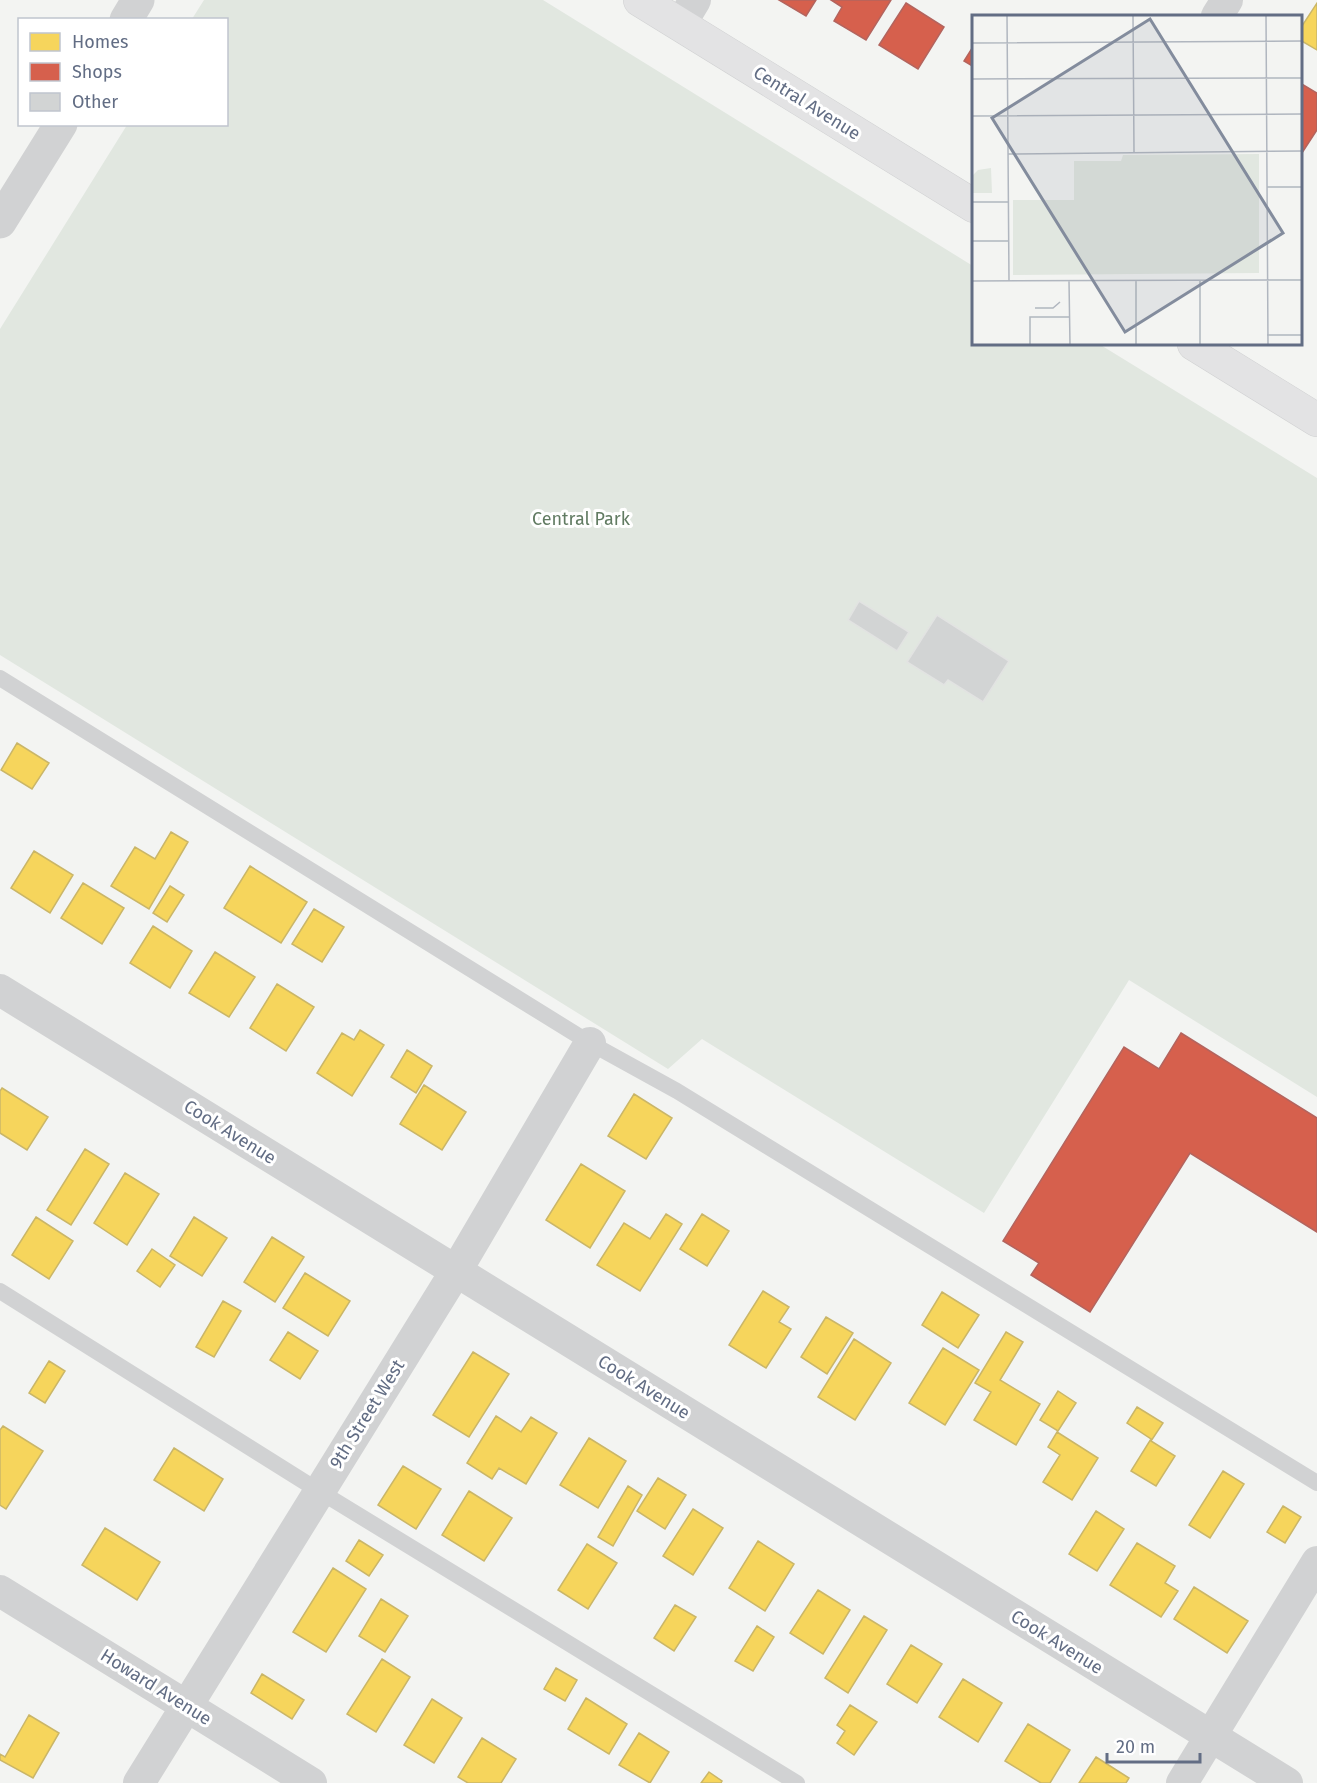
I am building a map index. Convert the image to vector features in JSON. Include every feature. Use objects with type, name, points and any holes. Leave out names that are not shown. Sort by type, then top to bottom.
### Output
[{"type":"main road","name":"Central Avenue","points":[[639,0],[688,12],[972,205]]},
{"type":"main road","points":[[1196,345],[1317,420]]},
{"type":"street","points":[[127,18],[138,0]]},
{"type":"street","points":[[1218,15],[1227,0]]},
{"type":"street","points":[[0,222],[60,126]]},
{"type":"street","name":"Cook Avenue","points":[[0,990],[1287,1783]]},
{"type":"street","name":"9th Street West","points":[[139,1783],[456,1271],[590,1042]]},
{"type":"street","points":[[1182,1783],[1317,1562]]},
{"type":"street","name":"Howard Avenue","points":[[0,1591],[311,1783]]},
{"type":"lane","points":[[0,678],[590,1042],[677,1091],[1317,1483]]},
{"type":"lane","points":[[0,1291],[319,1491],[797,1783]]},
{"type":"green space","name":"Central Park","points":[[204,0],[543,0],[972,265],[972,345],[1101,345],[1317,478],[1317,1097],[1129,980],[984,1213],[702,1039],[668,1069],[0,655],[0,329],[126,126],[228,126],[228,18],[193,18]]},
{"type":"building: Homes","points":[[1317,3],[1317,50],[1302,41],[1302,26]]},
{"type":"building: Homes","points":[[17,743],[49,763],[32,789],[1,770]]},
{"type":"building: Homes","points":[[171,832],[188,842],[149,909],[111,886],[135,847],[155,859]]},
{"type":"building: Homes","points":[[34,851],[73,875],[50,913],[11,888]]},
{"type":"building: Homes","points":[[250,866],[307,902],[281,943],[224,908]]},
{"type":"building: Homes","points":[[83,883],[124,908],[102,944],[61,918]]},
{"type":"building: Homes","points":[[170,886],[184,895],[167,922],[153,913]]},
{"type":"building: Homes","points":[[314,909],[344,927],[322,962],[292,944]]},
{"type":"building: Homes","points":[[153,926],[192,951],[170,988],[130,963]]},
{"type":"building: Homes","points":[[215,952],[255,977],[229,1017],[189,993]]},
{"type":"building: Homes","points":[[277,984],[314,1007],[286,1051],[250,1028]]},
{"type":"building: Homes","points":[[360,1030],[384,1045],[352,1096],[317,1073],[342,1033],[354,1040]]},
{"type":"building: Homes","points":[[407,1050],[432,1066],[416,1093],[391,1077]]},
{"type":"building: Homes","points":[[424,1085],[466,1112],[442,1150],[400,1124]]},
{"type":"building: Homes","points":[[2,1088],[48,1117],[27,1150],[0,1133],[0,1091]]},
{"type":"building: Homes","points":[[634,1094],[672,1118],[646,1159],[608,1136]]},
{"type":"building: Homes","points":[[85,1149],[109,1164],[71,1225],[47,1210]]},
{"type":"building: Homes","points":[[581,1164],[625,1191],[590,1248],[546,1220]]},
{"type":"building: Homes","points":[[125,1173],[159,1194],[127,1245],[94,1223]]},
{"type":"building: Homes","points":[[666,1214],[682,1224],[640,1291],[597,1265],[624,1223],[650,1239]]},
{"type":"building: Homes","points":[[702,1214],[729,1231],[707,1266],[680,1249]]},
{"type":"building: Homes","points":[[36,1217],[73,1241],[49,1279],[12,1255]]},
{"type":"building: Homes","points":[[194,1217],[227,1238],[202,1276],[170,1256]]},
{"type":"building: Homes","points":[[272,1237],[304,1257],[275,1302],[244,1282]]},
{"type":"building: Homes","points":[[152,1249],[175,1265],[160,1287],[137,1271]]},
{"type":"building: Homes","points":[[305,1273],[350,1301],[328,1336],[283,1308]]},
{"type":"building: Homes","points":[[763,1291],[789,1307],[779,1322],[791,1329],[766,1368],[729,1345]]},
{"type":"building: Homes","points":[[942,1292],[979,1315],[958,1348],[922,1325]]},
{"type":"building: Homes","points":[[223,1301],[241,1311],[214,1357],[196,1347]]},
{"type":"building: Homes","points":[[826,1317],[853,1333],[827,1374],[801,1357]]},
{"type":"building: Homes","points":[[288,1332],[318,1351],[300,1379],[270,1360]]},
{"type":"building: Homes","points":[[1006,1332],[1023,1342],[1000,1380],[1040,1404],[1016,1445],[974,1420],[991,1392],[975,1383]]},
{"type":"building: Homes","points":[[854,1339],[891,1363],[855,1420],[818,1397]]},
{"type":"building: Homes","points":[[943,1348],[979,1370],[945,1425],[909,1403]]},
{"type":"building: Homes","points":[[473,1352],[509,1374],[469,1437],[433,1415]]},
{"type":"building: Homes","points":[[49,1361],[65,1371],[45,1403],[29,1393]]},
{"type":"building: Homes","points":[[1058,1391],[1076,1403],[1058,1431],[1040,1420]]},
{"type":"building: Homes","points":[[1137,1407],[1163,1423],[1151,1441],[1175,1456],[1156,1486],[1131,1471],[1151,1439],[1127,1423]]},
{"type":"building: Homes","points":[[496,1416],[521,1432],[531,1417],[557,1433],[526,1484],[499,1468],[492,1479],[467,1463]]},
{"type":"building: Homes","points":[[3,1426],[43,1451],[6,1509],[0,1505],[0,1430]]},
{"type":"building: Homes","points":[[1057,1432],[1098,1458],[1072,1500],[1043,1482],[1060,1455],[1048,1447]]},
{"type":"building: Homes","points":[[589,1438],[626,1461],[598,1508],[560,1485]]},
{"type":"building: Homes","points":[[174,1448],[223,1479],[204,1511],[154,1480]]},
{"type":"building: Homes","points":[[403,1466],[441,1489],[416,1529],[378,1505]]},
{"type":"building: Homes","points":[[1223,1471],[1244,1484],[1210,1538],[1189,1525]]},
{"type":"building: Homes","points":[[658,1478],[686,1495],[665,1529],[637,1511]]},
{"type":"building: Homes","points":[[628,1486],[642,1495],[613,1546],[598,1537]]},
{"type":"building: Homes","points":[[469,1491],[512,1518],[484,1561],[442,1535]]},
{"type":"building: Homes","points":[[1283,1506],[1301,1517],[1285,1543],[1267,1532]]},
{"type":"building: Homes","points":[[693,1509],[723,1528],[693,1575],[663,1556]]},
{"type":"building: Homes","points":[[1096,1511],[1124,1529],[1097,1571],[1069,1554]]},
{"type":"building: Homes","points":[[105,1528],[160,1562],[137,1600],[82,1565]]},
{"type":"building: Homes","points":[[359,1540],[383,1555],[369,1576],[346,1561]]},
{"type":"building: Homes","points":[[758,1541],[794,1564],[765,1611],[729,1588]]},
{"type":"building: Homes","points":[[1137,1543],[1175,1566],[1165,1583],[1178,1591],[1161,1617],[1110,1585]]},
{"type":"building: Homes","points":[[587,1544],[617,1563],[588,1609],[558,1590]]},
{"type":"building: Homes","points":[[333,1568],[366,1589],[326,1652],[293,1632]]},
{"type":"building: Homes","points":[[1194,1587],[1248,1621],[1227,1653],[1174,1619]]},
{"type":"building: Homes","points":[[818,1590],[850,1610],[823,1654],[790,1633]]},
{"type":"building: Homes","points":[[381,1599],[408,1616],[385,1652],[359,1636]]},
{"type":"building: Homes","points":[[675,1605],[696,1617],[674,1651],[654,1638]]},
{"type":"building: Homes","points":[[864,1616],[887,1630],[848,1693],[825,1678]]},
{"type":"building: Homes","points":[[757,1626],[774,1637],[753,1671],[735,1661]]},
{"type":"building: Homes","points":[[911,1645],[942,1664],[917,1703],[887,1684]]},
{"type":"building: Homes","points":[[382,1659],[410,1677],[376,1732],[347,1714]]},
{"type":"building: Homes","points":[[556,1668],[577,1680],[565,1701],[544,1689]]},
{"type":"building: Homes","points":[[262,1674],[304,1700],[292,1719],[251,1693]]},
{"type":"building: Homes","points":[[963,1679],[1002,1703],[978,1742],[939,1717]]},
{"type":"building: Homes","points":[[586,1698],[627,1724],[609,1754],[568,1729]]},
{"type":"building: Homes","points":[[432,1699],[462,1718],[434,1763],[404,1745]]},
{"type":"building: Homes","points":[[850,1705],[877,1722],[854,1755],[837,1743],[845,1731],[837,1725]]},
{"type":"building: Homes","points":[[29,1715],[59,1733],[33,1778],[0,1760],[0,1754],[5,1757]]},
{"type":"building: Homes","points":[[1028,1724],[1070,1750],[1050,1783],[1041,1783],[1005,1761]]},
{"type":"building: Homes","points":[[639,1733],[669,1752],[650,1783],[619,1765]]},
{"type":"building: Homes","points":[[482,1738],[516,1759],[501,1783],[468,1783],[458,1777]]},
{"type":"building: Homes","points":[[1096,1757],[1129,1778],[1126,1783],[1079,1783]]},
{"type":"building: Homes","points":[[709,1772],[722,1781],[721,1783],[701,1783]]},
{"type":"building: Shops","points":[[779,0],[816,0],[806,16]]},
{"type":"building: Shops","points":[[831,0],[891,0],[866,40],[834,21],[842,7]]},
{"type":"building: Shops","points":[[906,3],[944,27],[918,69],[879,45]]},
{"type":"building: Shops","points":[[972,48],[972,66],[964,61]]},
{"type":"building: Shops","points":[[1302,84],[1317,93],[1317,130],[1302,153]]},
{"type":"building: Shops","points":[[1181,1033],[1317,1118],[1317,1232],[1190,1153],[1090,1312],[1031,1275],[1039,1263],[1003,1241],[1124,1047],[1159,1069]]},
{"type":"building: Other","points":[[859,601],[909,632],[897,651],[848,620]]},
{"type":"building: Other","points":[[937,615],[1009,661],[983,702],[948,680],[944,685],[907,662]]}]
